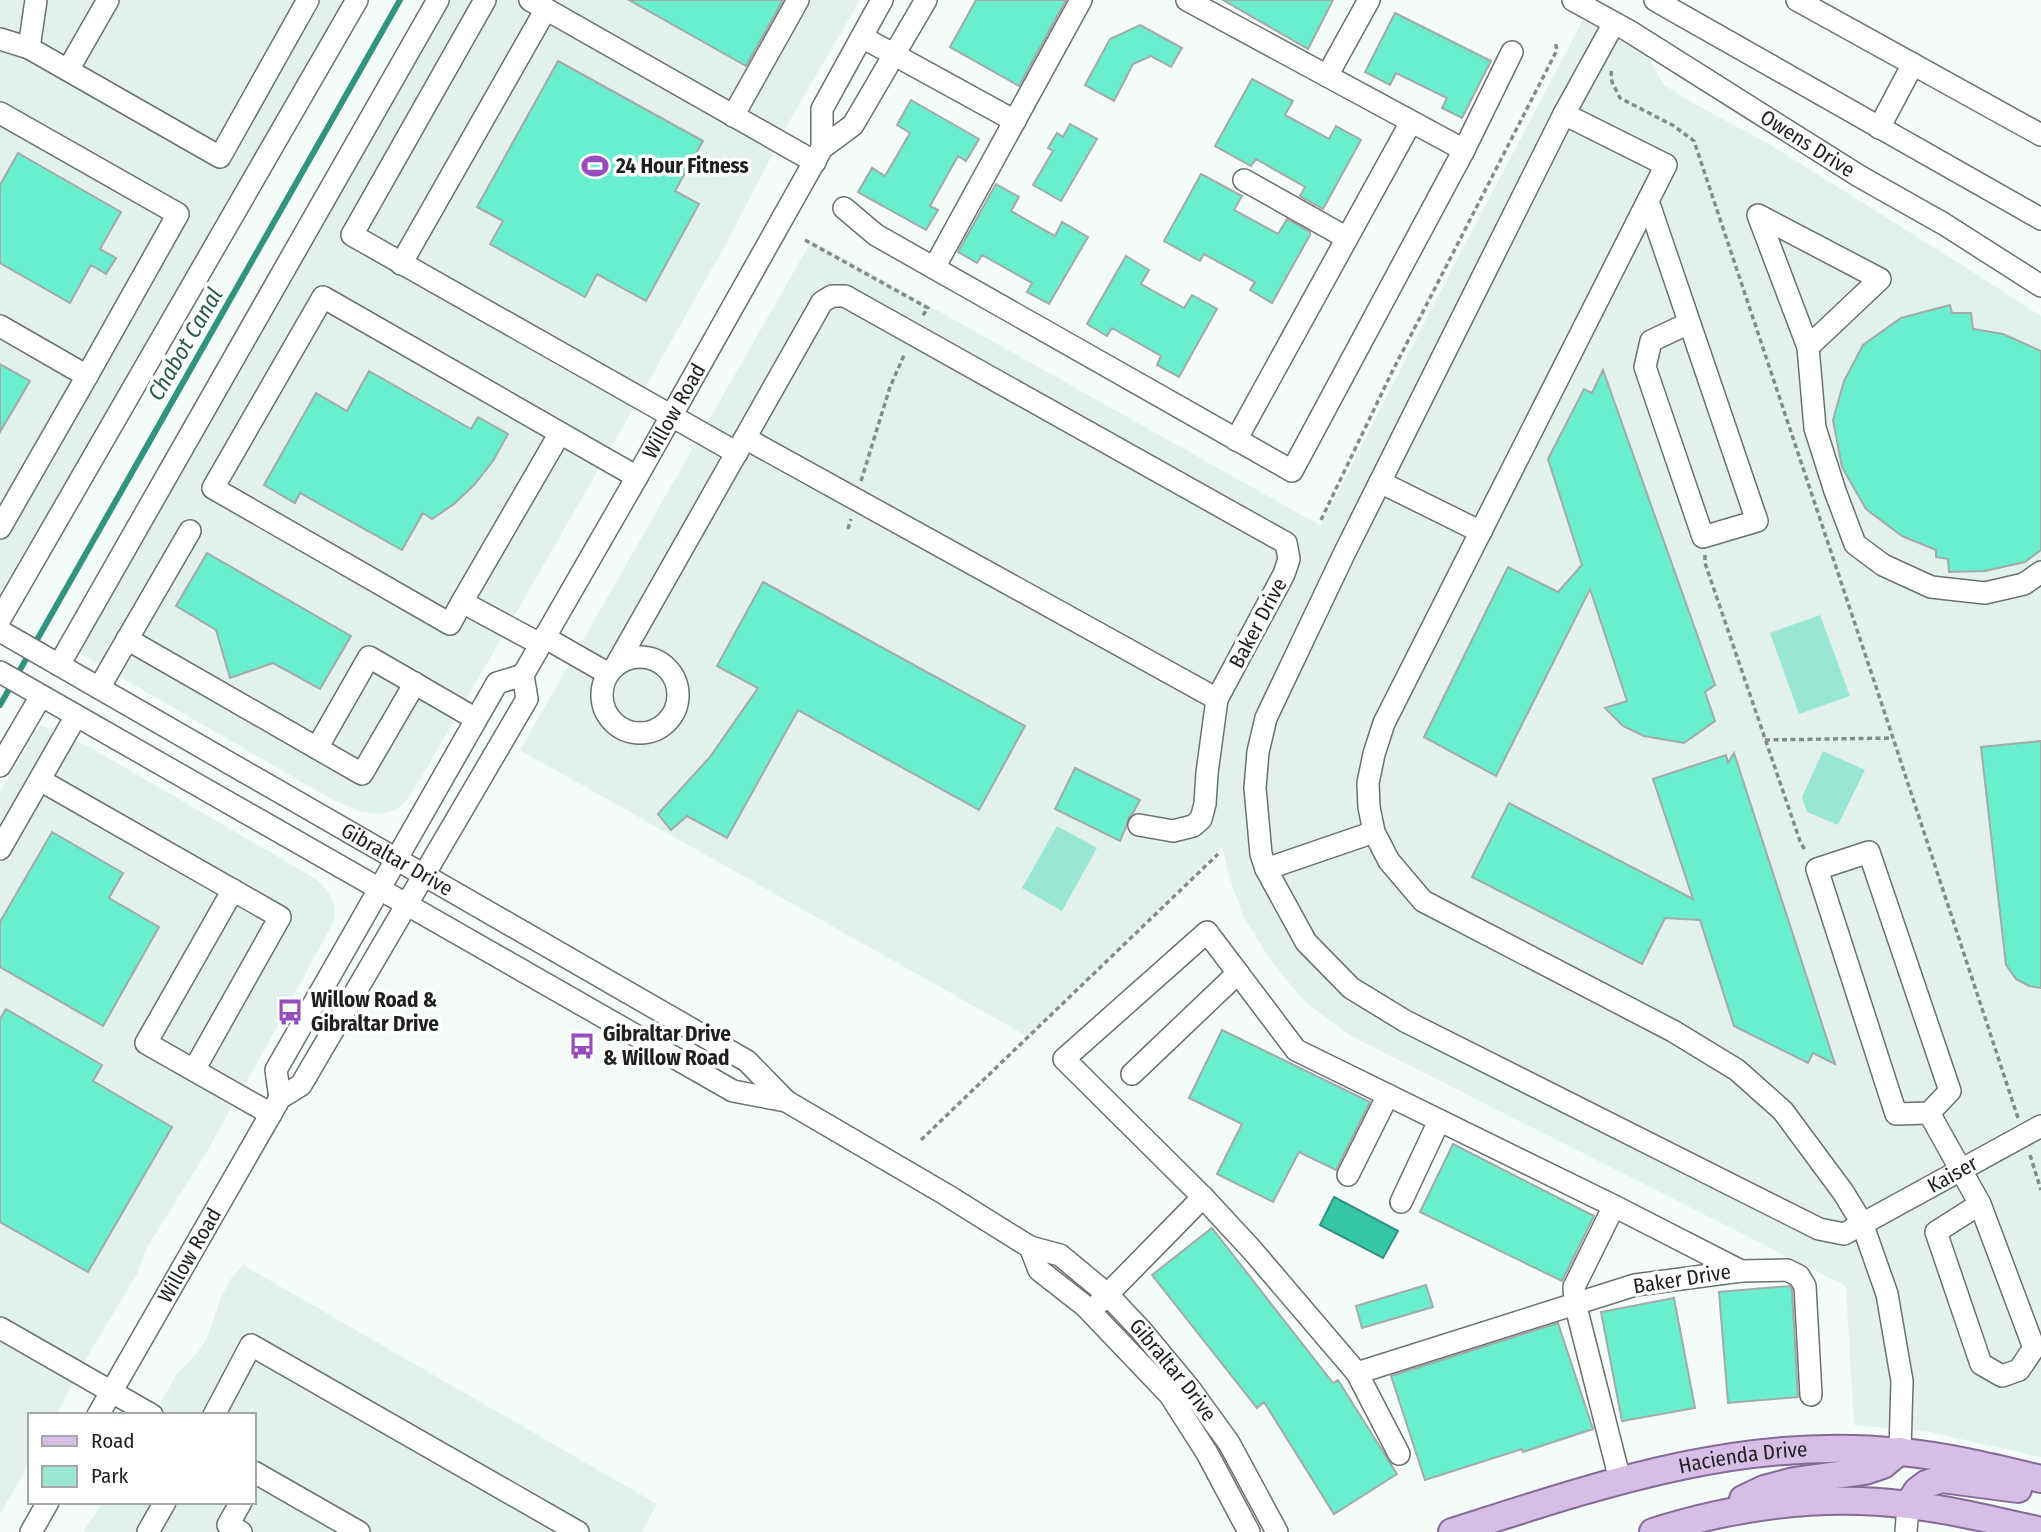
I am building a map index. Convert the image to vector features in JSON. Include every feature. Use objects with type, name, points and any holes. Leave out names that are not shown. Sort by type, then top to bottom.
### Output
[{"type":"main road","name":"Hacienda Drive","points":[[1452,1532],[1620,1480],[1672,1467],[1751,1454],[1828,1449],[1900,1451],[2041,1479]]},
{"type":"main road","points":[[1696,1519],[1764,1489],[1815,1477],[1865,1471],[1883,1465],[1900,1451]]},
{"type":"main road","points":[[1908,1505],[1917,1491],[1942,1479],[2041,1492]]},
{"type":"main road","points":[[1653,1532],[1696,1519],[1779,1504],[1843,1501],[1908,1505],[2041,1531]]},
{"type":"street","points":[[29,48],[36,0]]},
{"type":"street","points":[[68,70],[108,0]]},
{"type":"street","points":[[0,39],[29,48],[220,157],[309,0]]},
{"type":"street","points":[[1,628],[357,0]]},
{"type":"street","points":[[59,665],[438,0]]},
{"type":"street","points":[[485,0],[352,235],[672,417],[741,445],[856,499],[1217,699],[1201,819],[1193,826],[1173,831],[1139,825]]},
{"type":"street","points":[[733,116],[797,0]]},
{"type":"street","name":"Willow Road","points":[[819,155],[822,109],[882,0]]},
{"type":"street","name":"Willow Road","points":[[99,1413],[276,1106],[301,1085],[527,699],[523,675],[819,155],[853,125],[926,0]]},
{"type":"street","points":[[934,268],[1081,0]]},
{"type":"street","points":[[1187,0],[1464,150]]},
{"type":"street","points":[[1327,76],[1369,0]]},
{"type":"street","name":"Owens Drive","points":[[1573,0],[1859,176],[1944,223],[2041,286]]},
{"type":"street","points":[[1655,0],[2041,219]]},
{"type":"street","points":[[1797,0],[2041,135]]},
{"type":"street","points":[[401,264],[538,5],[733,116],[819,155]]},
{"type":"street","name":"Kaiser","points":[[1614,23],[1564,114],[1380,482],[1266,718],[1258,752],[1255,788],[1261,855],[1266,869],[1306,942],[1351,988],[1405,1020],[1819,1229],[1844,1234],[2032,1130]]},
{"type":"street","points":[[862,37],[1015,121]]},
{"type":"street","points":[[844,208],[876,235],[1292,471],[1464,150],[1512,52]]},
{"type":"street","points":[[1879,128],[1913,64]]},
{"type":"street","points":[[0,113],[178,215],[0,528]]},
{"type":"street","points":[[1564,114],[1665,165],[1384,723],[1368,783],[1374,832],[1389,861],[1423,901],[1672,1031],[1737,1070],[1783,1111],[1843,1192],[1862,1223],[1887,1294],[1902,1381],[1900,1451]]},
{"type":"street","points":[[1236,440],[1411,122]]},
{"type":"street","points":[[1244,180],[1348,238]]},
{"type":"street","points":[[1648,201],[1757,521],[1703,537],[1644,367],[1651,341],[1689,323]]},
{"type":"street","points":[[1808,347],[1880,279],[1758,215],[1808,347],[1815,428],[1855,544],[1882,565],[1931,587],[1984,593],[2024,584],[2041,572]]},
{"type":"street","points":[[462,602],[542,641],[613,668],[822,302],[832,296],[845,296],[913,334]]},
{"type":"street","points":[[560,433],[450,624],[213,488],[323,297],[638,477]]},
{"type":"street","points":[[0,326],[87,376]]},
{"type":"street","name":"Baker Drive","points":[[913,334],[1286,543],[1289,559],[1284,574],[1217,699]]},
{"type":"street","points":[[1380,482],[1481,532]]},
{"type":"street","points":[[99,688],[190,531]]},
{"type":"street","name":"Gibraltar Drive","points":[[1,628],[59,665],[747,1061],[786,1101],[1030,1247],[1060,1255],[1107,1294],[1190,1389],[1228,1443],[1277,1532]]},
{"type":"street","points":[[127,639],[362,774],[415,683]]},
{"type":"street","points":[[317,748],[369,657],[476,719]]},
{"type":"street","name":"Gibraltar Drive","points":[[0,672],[733,1091],[786,1101]]},
{"type":"street","points":[[233,890],[146,1043],[194,1070],[276,1106],[276,1070],[476,719],[497,683],[523,675]]},
{"type":"street","points":[[0,766],[40,696]]},
{"type":"street","points":[[0,849],[76,716]]},
{"type":"street","points":[[40,780],[281,917],[194,1070]]},
{"type":"street","points":[[1266,869],[1374,832]]},
{"type":"street","points":[[1869,852],[1950,1091],[1929,1113],[1896,1114],[1817,869],[1869,852]]},
{"type":"street","name":"Baker Drive","points":[[1203,1197],[1064,1059],[1207,932],[1296,1050],[1741,1271]]},
{"type":"street","points":[[1132,1074],[1238,973]]},
{"type":"street","points":[[1348,1175],[1388,1095]]},
{"type":"street","points":[[1929,1113],[1980,1204],[2034,1348],[2019,1370],[2002,1376],[1981,1364],[1936,1231],[1980,1204]]},
{"type":"street","points":[[1401,1202],[1439,1121]]},
{"type":"street","points":[[1091,1312],[1203,1197],[1357,1373],[1399,1454]]},
{"type":"street","points":[[1614,1206],[1574,1287],[1575,1303],[1620,1480]]},
{"type":"street","name":"Gibraltar Drive","points":[[1030,1247],[1038,1270],[1091,1312],[1170,1395],[1207,1453],[1249,1532]]},
{"type":"street","points":[[1741,1271],[1787,1270],[1799,1276],[1805,1286],[1811,1395]]},
{"type":"street","name":"Baker Drive","points":[[1357,1373],[1635,1284],[1741,1271]]},
{"type":"street","points":[[0,1328],[149,1413]]},
{"type":"street","points":[[215,1413],[251,1345],[578,1532]]},
{"type":"street","points":[[256,1476],[359,1532]]},
{"type":"street","points":[[31,1532],[47,1504]]},
{"type":"street","points":[[148,1532],[164,1504]]},
{"type":"street","points":[[240,1504],[228,1525],[241,1532]]},
{"type":"street","points":[[1906,1532],[1908,1505]]},
{"type":"path","points":[[1321,520],[1408,342],[1557,50],[1555,41]]},
{"type":"path","points":[[1612,82],[1620,98],[1674,126],[1694,141],[1893,738],[2032,1130],[2041,1190]]},
{"type":"path","points":[[805,240],[928,308],[913,334],[890,387],[848,530]]},
{"type":"path","points":[[1703,537],[1705,563],[1765,740],[1800,841],[1817,869]]},
{"type":"path","points":[[1765,740],[1893,738]]},
{"type":"path","points":[[920,1140],[1218,854]]},
{"type":"shaded area","points":[[0,0],[345,0],[0,593]]},
{"type":"shaded area","points":[[449,0],[860,0],[794,113],[727,242],[624,425],[425,771],[407,800],[396,810],[380,814],[359,811],[333,800],[79,653]]},
{"type":"shaded area","points":[[1583,20],[1646,53],[1664,85],[1769,144],[2041,316],[2041,1457],[1930,1432],[1854,1425],[1846,1286],[1351,1036],[1303,1000],[1270,959],[1243,916],[1222,847],[1027,1036],[520,750],[812,240],[1321,526]]},
{"type":"shaded area","points":[[40,725],[91,748],[316,879],[328,892],[334,905],[335,919],[206,1153],[146,1249],[137,1274],[57,1413],[28,1413],[28,1465],[0,1514],[0,792]]},
{"type":"shaded area","points":[[1334,1197],[1398,1231],[1383,1258],[1320,1225]]},
{"type":"shaded area","points":[[243,1265],[657,1504],[642,1532],[83,1532],[102,1504],[256,1504],[256,1413],[155,1413],[176,1375],[207,1338],[222,1295],[232,1277]]},
{"type":"green space","points":[[1820,615],[1850,696],[1799,714],[1770,633]]},
{"type":"green space","points":[[1823,751],[1865,770],[1838,825],[1807,812],[1802,797]]},
{"type":"green space","points":[[1057,826],[1097,848],[1062,911],[1022,888]]},
{"type":"building","points":[[629,0],[783,0],[746,66]]},
{"type":"building","points":[[976,0],[1066,0],[1019,86],[950,47]]},
{"type":"building","points":[[1223,0],[1333,0],[1308,49]]},
{"type":"building","points":[[1395,13],[1491,61],[1462,118],[1442,108],[1447,98],[1396,73],[1390,85],[1365,72]]},
{"type":"building","points":[[1140,25],[1182,48],[1171,67],[1151,56],[1133,64],[1114,101],[1085,85],[1110,39]]},
{"type":"building","name":"24 Hour Fitness","points":[[558,61],[703,141],[675,191],[699,204],[646,301],[597,274],[585,297],[490,244],[503,221],[477,207]]},
{"type":"building","points":[[1252,79],[1293,101],[1285,115],[1329,139],[1336,126],[1361,140],[1323,209],[1300,196],[1305,187],[1256,159],[1251,166],[1215,146]]},
{"type":"building","points":[[911,100],[979,139],[966,161],[958,156],[930,206],[938,210],[926,230],[858,192],[872,168],[885,176],[910,133],[897,125]]},
{"type":"building","points":[[1070,124],[1097,139],[1061,201],[1033,185],[1053,151],[1048,148],[1057,133],[1063,137]]},
{"type":"building","points":[[18,153],[121,212],[100,249],[116,258],[106,274],[91,265],[70,303],[0,263],[0,185]]},
{"type":"building","points":[[1201,174],[1242,196],[1234,210],[1278,234],[1287,219],[1310,232],[1272,303],[1250,290],[1255,282],[1204,254],[1200,261],[1164,241]]},
{"type":"building","points":[[996,184],[1019,197],[1011,211],[1055,236],[1062,222],[1088,237],[1049,304],[1027,292],[1032,283],[982,255],[977,263],[958,252]]},
{"type":"building","points":[[1126,256],[1149,270],[1141,284],[1184,308],[1192,295],[1217,309],[1179,377],[1157,365],[1161,356],[1112,328],[1107,336],[1087,324]]},
{"type":"building","points":[[1950,305],[1952,313],[1971,313],[1973,329],[2003,334],[2041,351],[2041,550],[2025,562],[1985,571],[1949,572],[1948,559],[1936,557],[1936,550],[1902,536],[1866,509],[1842,467],[1833,420],[1844,381],[1863,345],[1901,318]]},
{"type":"building","points":[[0,364],[30,381],[0,432]]},
{"type":"building","points":[[1603,370],[1715,685],[1705,692],[1715,721],[1684,743],[1644,736],[1623,726],[1605,708],[1627,701],[1590,589],[1496,776],[1424,737],[1508,567],[1558,592],[1582,565],[1548,459],[1584,389],[1592,393]]},
{"type":"building","points":[[369,371],[471,429],[478,417],[508,434],[493,461],[454,504],[432,519],[423,513],[402,550],[300,493],[295,503],[264,485],[316,393],[347,411]]},
{"type":"building","points":[[207,553],[351,636],[320,689],[273,663],[230,678],[216,630],[176,606]]},
{"type":"building","points":[[763,582],[1025,726],[979,810],[798,710],[727,838],[687,816],[671,830],[658,814],[710,757],[758,688],[717,666]]},
{"type":"building","points":[[2041,741],[2041,988],[2029,986],[2016,979],[2006,965],[1981,747]]},
{"type":"building","points":[[1734,753],[1835,1064],[1813,1053],[1808,1063],[1734,1026],[1700,920],[1665,918],[1642,964],[1472,877],[1509,803],[1693,899],[1653,779],[1726,755],[1728,763]]},
{"type":"building","points":[[1075,768],[1140,800],[1129,817],[1120,841],[1055,809]]},
{"type":"building","points":[[52,832],[123,873],[109,898],[159,927],[103,1026],[0,967],[0,922]]},
{"type":"building","points":[[6,1009],[102,1065],[93,1081],[172,1127],[88,1272],[0,1222],[0,1019]]},
{"type":"building","points":[[1222,1030],[1370,1102],[1336,1170],[1299,1152],[1273,1202],[1217,1174],[1242,1124],[1189,1098]]},
{"type":"building","points":[[1453,1144],[1594,1216],[1562,1281],[1420,1212]]},
{"type":"building","points":[[1212,1228],[1333,1383],[1338,1380],[1397,1474],[1334,1514],[1264,1402],[1257,1408],[1152,1275]]},
{"type":"building","points":[[1426,1285],[1433,1307],[1362,1328],[1356,1306]]},
{"type":"building","points":[[1790,1286],[1798,1397],[1728,1403],[1719,1292]]},
{"type":"building","points":[[1674,1298],[1695,1408],[1622,1421],[1601,1312]]},
{"type":"building","points":[[1558,1323],[1593,1429],[1425,1480],[1391,1376]]},
{"type":"waterway","name":"Chabot Canal","points":[[0,705],[400,0]]},
{"type":"place","name":"24 Hour Fitness","points":[[595,166]]},
{"type":"place","name":"Willow Road & Gibraltar Drive","points":[[290,1012]]},
{"type":"place","name":"Gibraltar Drive & Willow Road","points":[[582,1046]]}]
